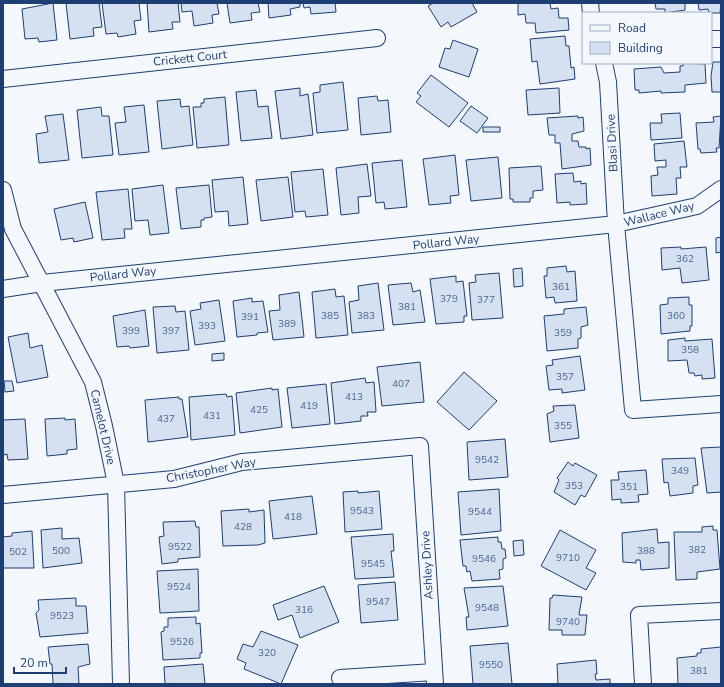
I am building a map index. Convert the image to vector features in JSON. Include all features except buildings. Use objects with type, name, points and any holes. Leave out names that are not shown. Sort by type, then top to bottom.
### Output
[{"type":"street","name":"Crickett Court","points":[[3,79],[377,38]]},
{"type":"street","name":"Blasi Drive","points":[[604,64],[608,82],[616,224]]},
{"type":"street","name":"Wallace Way","points":[[616,224],[697,206],[721,189]]},
{"type":"street","name":"Camelot Drive","points":[[3,190],[13,229],[93,382],[116,484],[121,684]]},
{"type":"street","name":"Pollard Way","points":[[3,289],[42,283],[616,224]]},
{"type":"street","points":[[616,224],[633,410],[721,404]]},
{"type":"street","name":"Christopher Way","points":[[3,495],[174,478],[242,462],[420,446]]},
{"type":"street","name":"Ashley Drive","points":[[420,446],[434,678]]},
{"type":"street","points":[[643,684],[639,615],[721,611]]},
{"type":"street","points":[[340,678],[434,678]]}]
